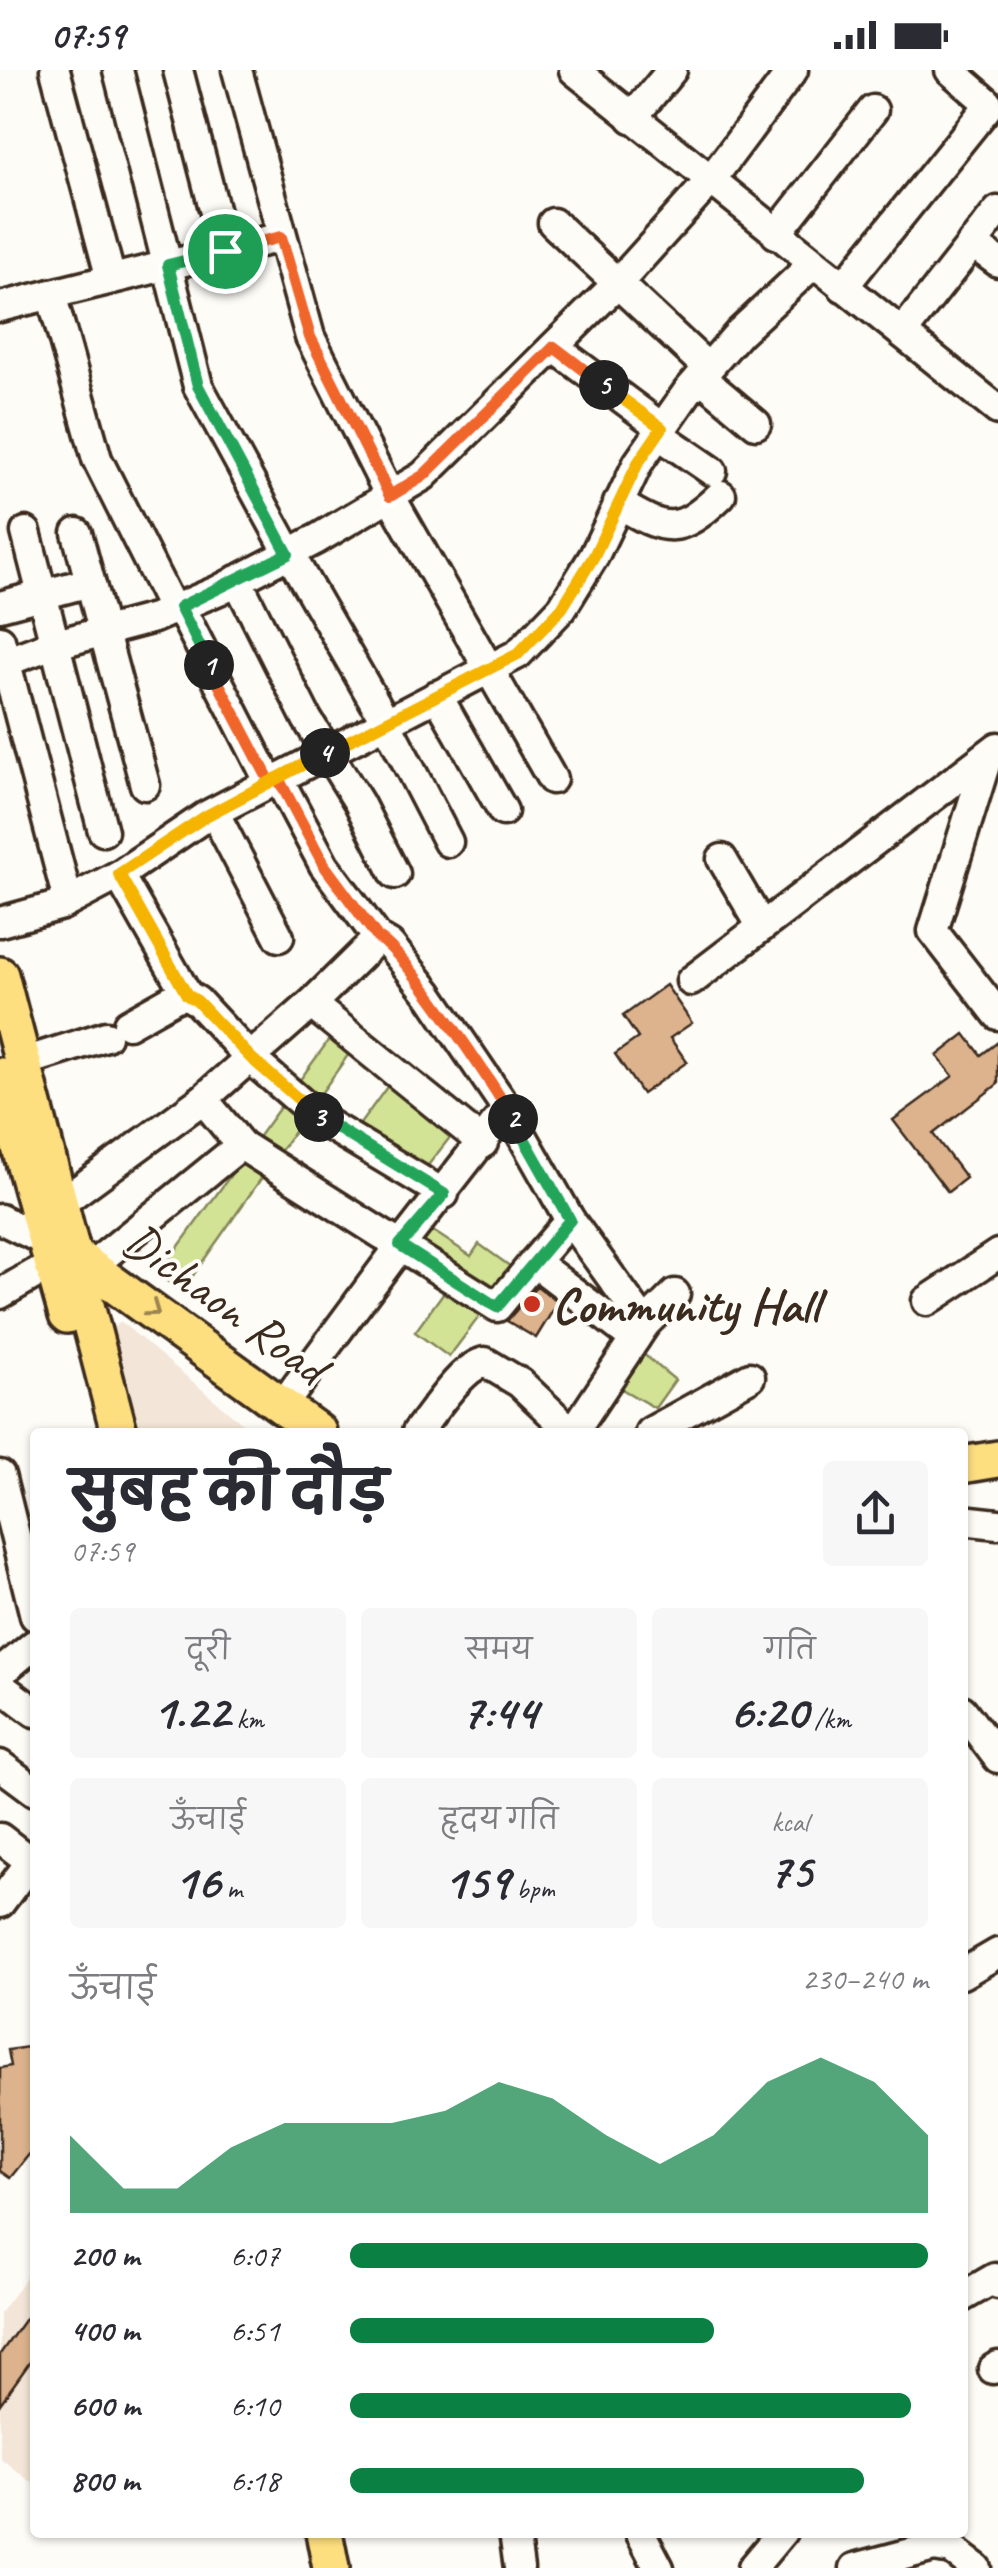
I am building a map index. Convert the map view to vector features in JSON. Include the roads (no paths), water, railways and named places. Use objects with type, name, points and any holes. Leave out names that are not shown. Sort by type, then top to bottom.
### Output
[{"type":"main road","points":[[0,975],[18,1076],[118,1428]]},
{"type":"main road","points":[[18,1076],[62,1203],[76,1342],[94,1428]]},
{"type":"main road","name":"Dichaon Road","points":[[66,1256],[312,1428]]},
{"type":"main road","points":[[968,1464],[998,1458]]},
{"type":"main road","points":[[325,2538],[331,2568]]},
{"type":"main road","points":[[348,2538],[352,2568]]},
{"type":"street","points":[[55,70],[111,279]]},
{"type":"street","points":[[118,70],[198,386],[288,554],[386,722],[448,842]]},
{"type":"street","points":[[178,70],[225,251]]},
{"type":"street","points":[[236,70],[310,337],[390,496],[552,779]]},
{"type":"street","points":[[574,70],[998,410]]},
{"type":"street","points":[[632,118],[672,70]]},
{"type":"street","points":[[68,901],[2,655],[54,645],[176,608],[288,554],[423,476],[617,284],[710,181],[793,70]]},
{"type":"street","points":[[843,286],[986,109],[982,95],[950,70]]},
{"type":"street","points":[[776,234],[874,110]]},
{"type":"street","points":[[902,333],[998,211]]},
{"type":"street","points":[[554,223],[756,424]]},
{"type":"street","points":[[0,307],[281,237]]},
{"type":"street","points":[[972,242],[998,262]]},
{"type":"street","points":[[0,922],[68,901],[119,874],[214,812],[518,654],[562,608],[660,431],[704,373],[739,333],[814,264]]},
{"type":"street","points":[[51,294],[97,459],[176,608],[324,865],[378,938],[390,945],[429,994],[507,1110],[640,1332]]},
{"type":"street","points":[[554,347],[660,431],[716,483],[695,520],[678,527],[651,523],[618,503]]},
{"type":"street","points":[[26,532],[103,831]]},
{"type":"street","points":[[77,533],[145,785]]},
{"type":"street","points":[[237,580],[395,874]]},
{"type":"street","points":[[0,606],[90,582]]},
{"type":"street","points":[[438,695],[503,811]]},
{"type":"street","points":[[691,982],[993,751]]},
{"type":"street","points":[[993,751],[933,930],[998,1015]]},
{"type":"street","points":[[214,812],[280,937]]},
{"type":"street","points":[[722,859],[762,927]]},
{"type":"street","points":[[119,874],[187,995],[324,1122],[444,1194]]},
{"type":"street","points":[[62,1203],[203,1100],[378,938]]},
{"type":"street","points":[[18,1076],[187,995]]},
{"type":"street","points":[[311,1004],[483,1143]]},
{"type":"street","points":[[203,1100],[241,1145],[497,1307],[570,1220]]},
{"type":"street","points":[[282,1406],[400,1245],[507,1110]]},
{"type":"street","points":[[0,1294],[241,1145]]},
{"type":"street","name":"Dichaon Road","points":[[0,1219],[66,1256]]},
{"type":"street","points":[[927,1301],[998,1254]]},
{"type":"street","points":[[534,1262],[640,1332]]},
{"type":"street","points":[[569,1428],[640,1332],[675,1294]]},
{"type":"street","points":[[420,1428],[466,1373],[485,1362],[520,1383],[566,1428]]},
{"type":"street","points":[[657,1428],[750,1377]]},
{"type":"street","points":[[0,1475],[30,1596]]},
{"type":"street","points":[[968,1521],[998,1524]]},
{"type":"street","points":[[0,1673],[30,1648]]},
{"type":"street","points":[[0,1686],[30,1708]]},
{"type":"street","points":[[968,1718],[998,1758]]},
{"type":"street","points":[[0,1765],[30,1787]]},
{"type":"street","points":[[0,1838],[30,1857]]},
{"type":"street","points":[[0,1903],[30,1863]]},
{"type":"street","points":[[968,2293],[995,2278],[998,2284]]},
{"type":"street","points":[[515,2538],[519,2568]]},
{"type":"street","points":[[643,2538],[659,2568]]},
{"type":"street","points":[[752,2568],[777,2538]]},
{"type":"street","points":[[855,2568],[889,2564],[931,2540],[976,2568]]},
{"type":"place","name":"Community Hall","points":[[532,1304]]}]
